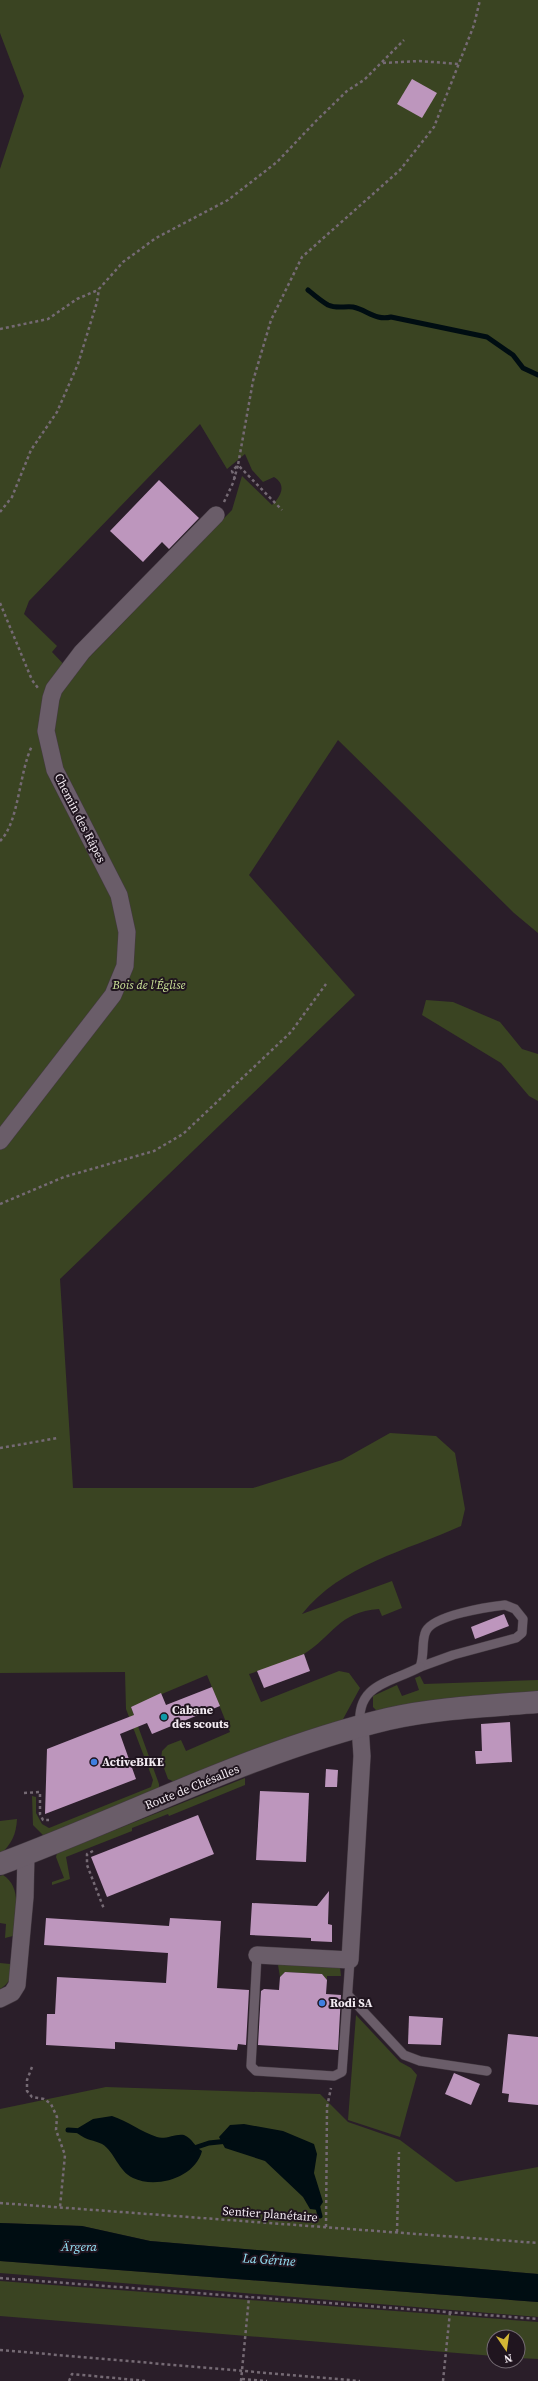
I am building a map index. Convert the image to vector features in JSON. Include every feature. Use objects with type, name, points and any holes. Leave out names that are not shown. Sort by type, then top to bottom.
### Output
[{"type":"street","name":"Chemin des Râpes","points":[[0,1141],[109,1000],[125,966],[127,932],[119,896],[55,770],[46,731],[51,698],[54,689],[82,652],[216,515]]},
{"type":"street","name":"Route de Chésalles","points":[[0,1864],[279,1753],[360,1726],[432,1711],[538,1702]]},
{"type":"street","points":[[257,1955],[350,1960],[362,1756],[360,1726]]},
{"type":"street","points":[[0,1999],[12,1993],[17,1985],[25,1897],[26,1854]]},
{"type":"lane","points":[[360,1726],[362,1707],[373,1688],[453,1654],[516,1638],[522,1633],[523,1619],[515,1609],[505,1605],[485,1607],[434,1623],[426,1630],[423,1640],[424,1656],[420,1667]]},
{"type":"lane","points":[[257,1955],[251,2066],[256,2071],[334,2076],[342,2072],[350,1960]]},
{"type":"lane","points":[[348,1994],[404,2056],[420,2061],[487,2071]]},
{"type":"path","points":[[216,515],[226,499],[238,465],[253,381],[271,320],[302,257],[400,170],[434,127],[474,25],[480,0]]},
{"type":"path","points":[[0,329],[48,319],[77,299],[99,289],[124,262],[156,238],[228,200],[277,162],[317,120],[383,63],[404,40]]},
{"type":"path","points":[[383,63],[419,61],[459,64]]},
{"type":"path","points":[[0,512],[12,497],[32,450],[57,412],[78,364],[98,302],[99,289]]},
{"type":"path","points":[[234,479],[231,474],[232,468],[238,465]]},
{"type":"path","points":[[238,465],[282,510]]},
{"type":"path","points":[[0,603],[32,680],[39,689],[51,698]]},
{"type":"path","points":[[0,842],[11,825],[27,758],[32,746],[46,731]]},
{"type":"path","points":[[0,1204],[64,1177],[154,1151],[183,1134],[291,1032],[326,984]]},
{"type":"path","points":[[0,1448],[58,1438]]},
{"type":"path","points":[[24,1792],[40,1792],[40,1814],[43,1820],[49,1820]]},
{"type":"path","points":[[93,1851],[87,1854],[87,1865],[104,1908]]},
{"type":"path","points":[[32,2068],[27,2080],[27,2091],[32,2097],[44,2100],[54,2108],[57,2117],[56,2130],[65,2155],[60,2206]]},
{"type":"path","points":[[326,2227],[327,2107],[334,2076]]},
{"type":"path","points":[[397,2232],[399,2152]]},
{"type":"path","name":"Sentier planétaire","points":[[0,2203],[60,2206],[538,2243]]},
{"type":"path","points":[[0,2278],[538,2320]]},
{"type":"path","points":[[249,2297],[241,2380],[267,2381]]},
{"type":"path","points":[[444,2381],[450,2312]]},
{"type":"path","points":[[0,2350],[360,2381]]},
{"type":"path","points":[[69,2381],[72,2374],[146,2381]]},
{"type":"green space","name":"Bois de l'Église","points":[[0,0],[538,0],[538,933],[514,913],[338,740],[249,875],[355,995],[60,1279],[73,1488],[253,1488],[342,1460],[390,1433],[436,1436],[455,1453],[465,1509],[461,1526],[355,1571],[318,1597],[302,1614],[392,1581],[402,1608],[382,1616],[379,1609],[365,1611],[354,1615],[337,1626],[304,1654],[284,1663],[249,1674],[261,1702],[339,1671],[349,1673],[360,1688],[342,1721],[179,1784],[168,1779],[161,1760],[162,1751],[168,1745],[181,1740],[186,1751],[230,1732],[207,1675],[131,1707],[159,1784],[159,1788],[50,1835],[43,1835],[33,1825],[32,1796],[36,1797],[36,1813],[42,1824],[49,1828],[151,1787],[153,1780],[126,1709],[125,1672],[0,1673],[0,169],[24,96],[0,33]],"holes":[[[200,424],[227,469],[245,454],[252,470],[263,482],[274,477],[278,480],[281,487],[278,498],[272,505],[242,476],[232,510],[73,674],[52,652],[57,646],[24,614],[29,601]]]},
{"type":"green space","points":[[426,1000],[453,1002],[500,1022],[522,1049],[538,1054],[538,1101],[529,1096],[501,1063],[422,1015]]},
{"type":"green space","points":[[420,1676],[424,1684],[538,1680],[538,1694],[384,1712],[377,1711],[373,1707],[373,1696],[397,1685],[402,1696],[419,1690],[415,1678]]},
{"type":"green space","points":[[245,1778],[245,1785],[169,1816],[168,1814],[132,1828],[132,1831],[66,1857],[70,1879],[52,1885],[52,1882],[64,1878],[56,1857],[57,1853]]},
{"type":"green space","points":[[17,1819],[16,1830],[13,1838],[8,1847],[0,1855],[0,1821]]},
{"type":"green space","points":[[3,1875],[9,1880],[13,1887],[16,1902],[13,1936],[5,1938],[6,1924],[0,1923],[0,1876]]},
{"type":"green space","points":[[282,1962],[340,1967],[341,1976],[327,1976],[327,1980],[322,1974],[285,1972],[280,1977],[278,1965]]},
{"type":"green space","points":[[0,1963],[10,1964],[12,1971],[8,1981],[0,1989]]},
{"type":"green space","points":[[356,2015],[400,2062],[411,2068],[417,2075],[400,2137],[348,2120]]},
{"type":"green space","points":[[106,2087],[320,2094],[348,2122],[400,2140],[456,2182],[538,2167],[538,2274],[150,2241],[82,2226],[0,2223],[0,2109]]},
{"type":"green space","points":[[0,2261],[538,2302],[538,2317],[0,2273]]},
{"type":"green space","points":[[0,2281],[538,2322],[538,2359],[526,2358],[526,2329],[486,2329],[486,2355],[0,2316]]},
{"type":"water","points":[[112,2116],[160,2138],[178,2135],[187,2136],[202,2151],[198,2160],[192,2168],[174,2179],[152,2182],[133,2178],[124,2171],[106,2147],[77,2133],[78,2128],[93,2119]]},
{"type":"water","points":[[244,2124],[283,2131],[314,2144],[317,2154],[314,2173],[323,2202],[318,2210],[310,2209],[303,2197],[265,2161],[225,2148],[219,2137],[230,2125]]},
{"type":"water","name":"Ärgera","points":[[0,2223],[82,2226],[150,2241],[538,2274],[538,2302],[0,2261]]},
{"type":"building","points":[[412,79],[437,93],[422,118],[397,104]]},
{"type":"building","points":[[159,480],[199,518],[169,549],[162,542],[143,562],[110,531]]},
{"type":"building","points":[[504,1614],[509,1626],[475,1639],[471,1627]]},
{"type":"building","points":[[304,1654],[310,1671],[264,1688],[257,1671]]},
{"type":"building","points":[[212,1687],[220,1706],[152,1734],[147,1723],[120,1734],[136,1779],[45,1814],[47,1749],[134,1715],[131,1707],[161,1693],[166,1705]]},
{"type":"building","points":[[510,1722],[512,1762],[476,1764],[475,1751],[482,1751],[481,1724]]},
{"type":"building","points":[[326,1769],[338,1770],[337,1787],[325,1787]]},
{"type":"building","points":[[260,1791],[309,1793],[306,1862],[256,1860]]},
{"type":"building","points":[[198,1815],[214,1854],[107,1897],[91,1857]]},
{"type":"building","points":[[329,1891],[328,1924],[332,1925],[332,1942],[311,1941],[311,1938],[250,1935],[252,1903],[317,1906]]},
{"type":"building","points":[[46,1918],[169,1926],[170,1918],[221,1921],[217,1988],[249,1990],[246,2045],[238,2044],[237,2050],[115,2042],[115,2049],[46,2045],[47,2014],[55,2014],[57,1977],[166,1983],[168,1953],[44,1945]]},
{"type":"building","points":[[285,1972],[322,1974],[327,1980],[326,1994],[341,1995],[338,2050],[258,2045],[261,1991],[264,1989],[279,1990],[280,1977]]},
{"type":"building","points":[[409,2016],[443,2018],[441,2045],[408,2044]]},
{"type":"building","points":[[508,2034],[538,2037],[538,2105],[508,2102],[509,2094],[502,2093]]},
{"type":"building","points":[[454,2073],[480,2084],[471,2105],[445,2094]]},
{"type":"waterway","points":[[308,290],[323,302],[331,306],[353,307],[381,318],[391,317],[487,337],[513,355],[523,368],[538,375]]},
{"type":"waterway","points":[[68,2130],[83,2131]]},
{"type":"waterway","points":[[191,2149],[209,2143],[228,2141]]},
{"type":"waterway","points":[[317,2204],[320,2216]]},
{"type":"place","name":"Cabane des scouts","points":[[164,1717]]},
{"type":"place","name":"ActiveBIKE","points":[[94,1762]]},
{"type":"place","name":"Rodi SA","points":[[322,2003]]},
{"type":"water label","name":"La Gérine","points":[[269,2259]]}]
